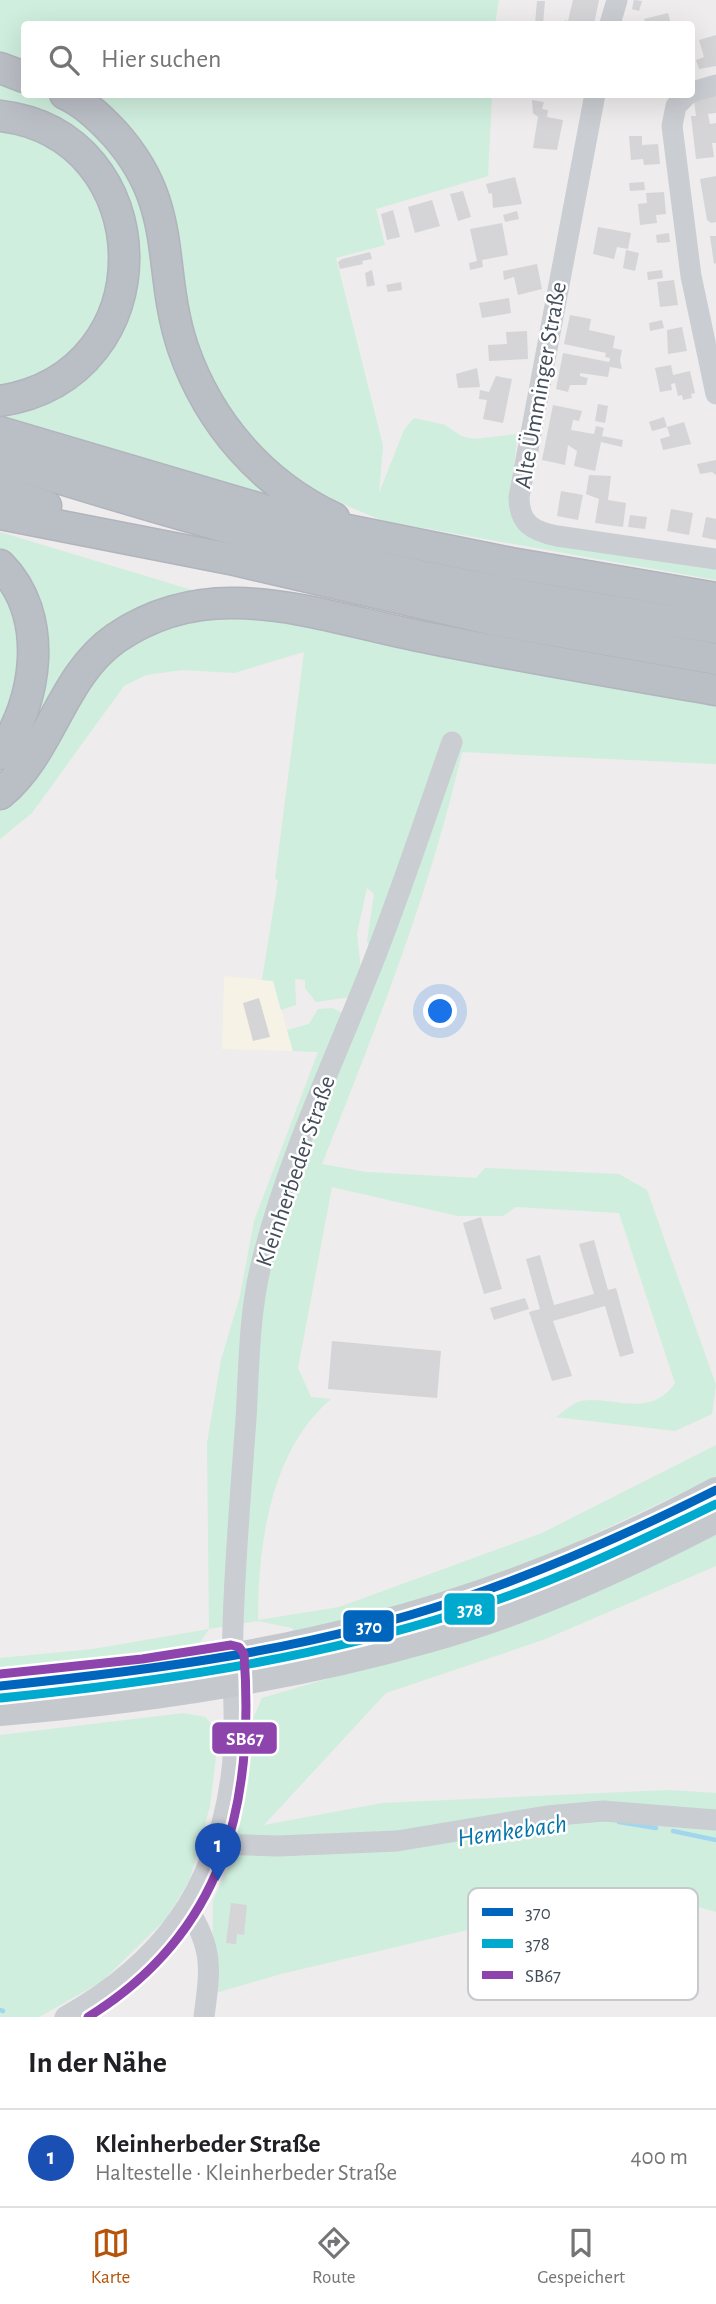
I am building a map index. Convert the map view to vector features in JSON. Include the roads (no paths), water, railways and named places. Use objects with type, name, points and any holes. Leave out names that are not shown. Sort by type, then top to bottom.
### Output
[{"type":"highway","points":[[0,68],[21,77]]},
{"type":"highway","points":[[70,98],[113,132],[138,163],[153,194],[161,223],[174,309],[183,347],[203,397],[217,419],[267,477],[310,507],[363,531]]},
{"type":"highway","points":[[0,116],[38,125],[56,135],[83,157],[113,202],[124,238],[125,260],[116,313],[93,350],[78,367],[37,393],[0,401]]},
{"type":"highway","points":[[0,432],[298,520],[511,563],[716,598]]},
{"type":"highway","points":[[0,460],[228,528],[349,559],[588,608],[716,628]]},
{"type":"highway","points":[[0,491],[230,559]]},
{"type":"highway","points":[[0,513],[230,559],[498,621],[716,659]]},
{"type":"highway","points":[[0,565],[18,589],[26,608],[32,632],[33,659],[23,713],[14,735],[0,754]]},
{"type":"highway","points":[[0,794],[37,753],[74,683],[90,662],[133,627],[157,615],[184,608],[234,603],[317,612],[519,657],[716,690]]},
{"type":"main road","points":[[0,1686],[144,1671],[342,1635],[461,1601],[595,1550],[716,1490]]},
{"type":"main road","points":[[0,1713],[233,1685],[429,1640],[582,1585],[716,1520]]},
{"type":"street","points":[[611,21],[617,0]]},
{"type":"street","points":[[695,91],[716,85]]},
{"type":"street","name":"Alte Ümminger Straße","points":[[594,98],[519,497],[522,518],[527,526],[556,536],[716,559]]},
{"type":"street","points":[[685,98],[676,106],[672,126],[693,289],[716,394]]},
{"type":"street","name":"Kleinherbeder Straße","points":[[65,2017],[133,1970],[188,1909],[205,1878],[218,1844],[231,1776],[232,1657],[247,1394],[261,1262],[297,1149],[372,965],[452,742]]},
{"type":"street","points":[[218,1844],[290,1846],[397,1841],[547,1816],[603,1811],[716,1821]]},
{"type":"street","points":[[188,1909],[205,1936],[209,1977],[204,2017]]},
{"type":"waterway","name":"Hemkebach","points":[[619,1822],[656,1828]]},
{"type":"waterway","name":"Hemkebach","points":[[673,1831],[716,1840]]},
{"type":"place","name":"Kleinherbeder Straße","points":[[218,1881]]}]
